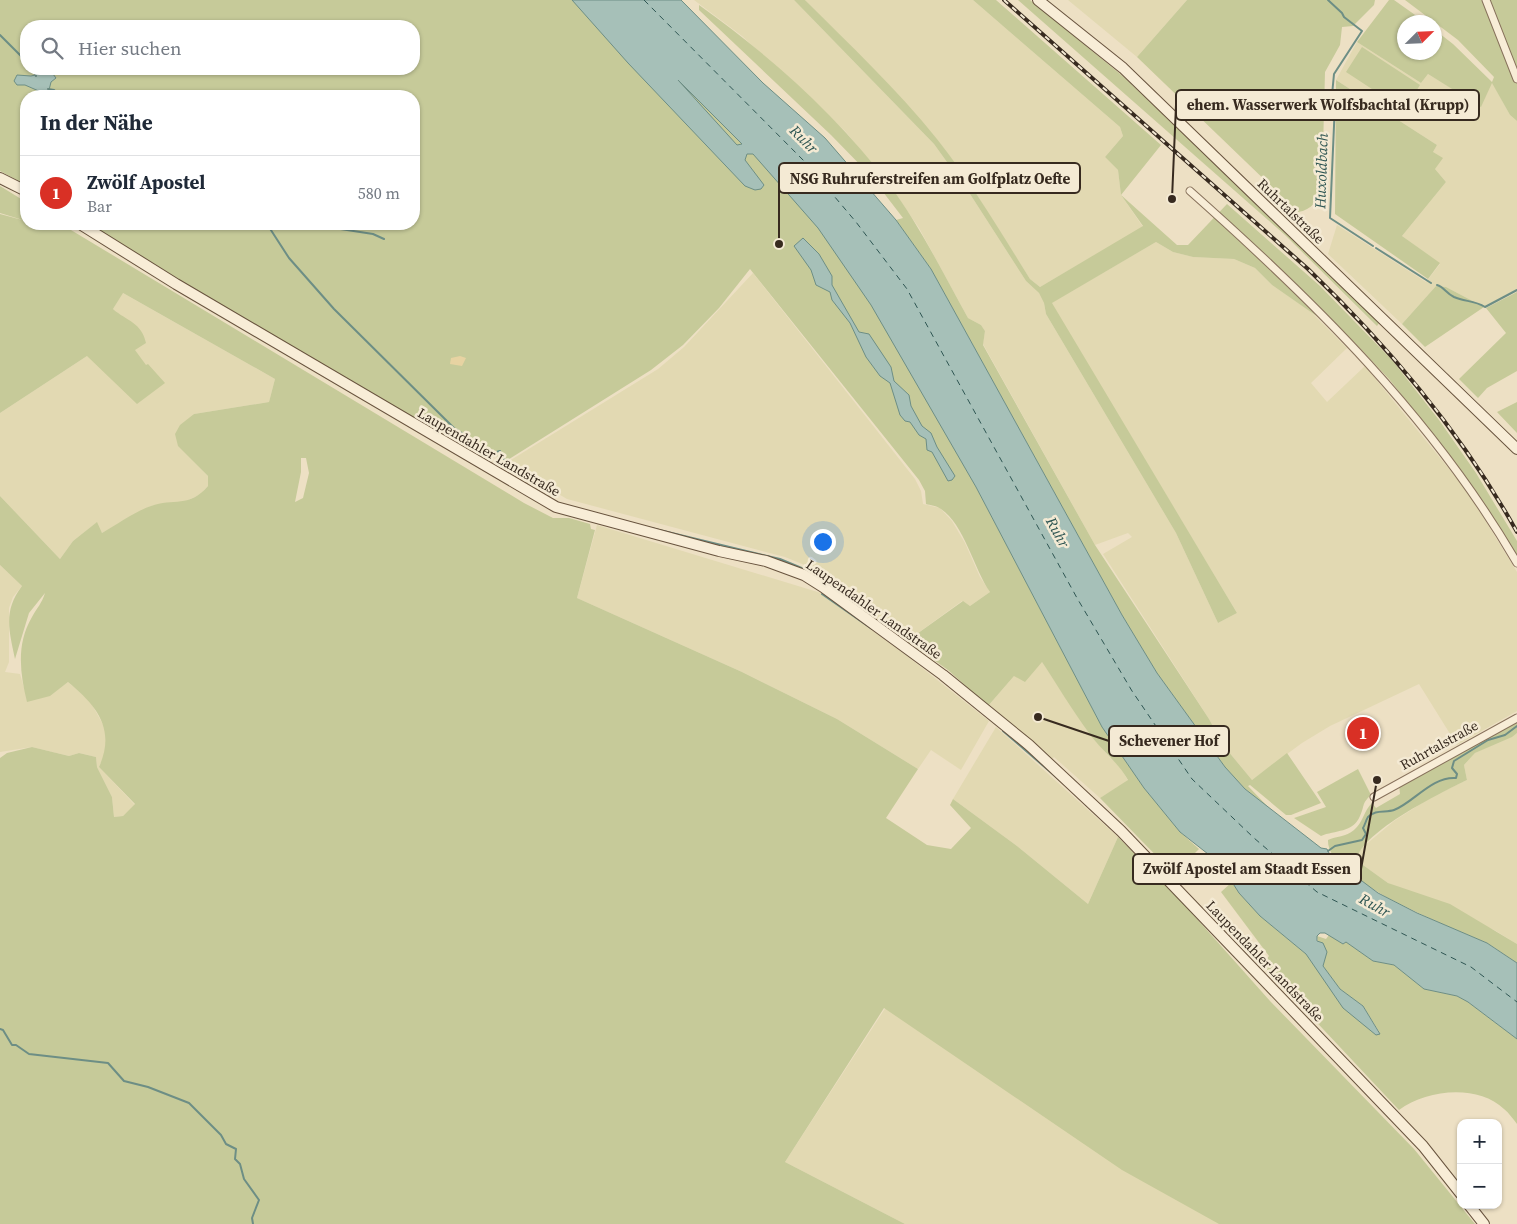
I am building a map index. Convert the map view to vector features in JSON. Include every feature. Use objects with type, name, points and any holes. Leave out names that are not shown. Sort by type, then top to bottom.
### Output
[{"type":"main road","name":"Ruhrtalstraße","points":[[1038,0],[1124,68],[1517,449]]},
{"type":"main road","points":[[0,178],[20,188]]},
{"type":"main road","name":"Laupendahler Landstraße","points":[[90,230],[176,284],[556,507],[719,551],[766,561],[804,575],[823,587],[943,674],[1029,745],[1115,826],[1423,1146],[1457,1189]]},
{"type":"main road","points":[[1473,1209],[1484,1224]]},
{"type":"street","points":[[1486,0],[1517,79]]},
{"type":"street","points":[[1190,191],[1268,260],[1351,344],[1392,389],[1470,488],[1517,563]]},
{"type":"street","name":"Ruhrtalstraße","points":[[1374,797],[1517,718]]},
{"type":"shaded area","points":[[694,0],[794,0],[934,144],[970,194],[1026,281],[1039,293],[1044,303],[1046,314],[1176,533],[1218,623],[1237,613],[1051,303],[1156,242],[1173,252],[1193,257],[1234,259],[1255,268],[1272,285],[1310,311],[1347,348],[1311,383],[1327,402],[1365,366],[1467,491],[1517,572],[1517,711],[1457,745],[1419,684],[1330,726],[1302,743],[1252,780],[1223,745],[1209,719],[1103,554],[1132,537],[1128,533],[1095,545],[983,344],[985,331],[981,325],[968,318],[919,228],[889,184],[845,131],[742,36]]},
{"type":"shaded area","points":[[805,0],[973,0],[1120,127],[1123,136],[1105,157],[1118,170],[1121,195],[1143,227],[1040,287],[1030,279],[967,180],[936,138],[889,85]]},
{"type":"shaded area","points":[[1068,0],[1187,0],[1137,57]]},
{"type":"shaded area","points":[[1357,42],[1421,83],[1428,74],[1481,106],[1492,82],[1510,115],[1517,121],[1517,289],[1484,307],[1446,287],[1436,286],[1402,324],[1328,254],[1337,225],[1426,282],[1440,264],[1402,236],[1446,182],[1435,169],[1433,152],[1437,145],[1336,80]]},
{"type":"shaded area","points":[[753,273],[915,479],[921,491],[923,504],[940,508],[952,521],[965,543],[980,577],[990,592],[970,606],[962,601],[907,641],[838,590],[840,588],[807,566],[785,557],[567,499],[506,463],[658,369],[684,347]]},
{"type":"shaded area","points":[[121,292],[275,379],[269,402],[194,414],[178,445],[208,476],[208,486],[201,494],[184,502],[151,506],[102,533],[96,523],[73,541],[60,559],[0,496],[0,413],[87,356],[124,318],[113,309],[122,294]]},
{"type":"shaded area","points":[[597,525],[821,593],[907,656],[989,721],[961,770],[931,750],[918,769],[837,719],[742,672],[577,598]]},
{"type":"shaded area","points":[[0,565],[22,586],[13,597],[9,608],[9,662],[5,672],[20,674],[28,701],[50,695],[68,682],[90,701],[106,730],[106,751],[99,767],[135,805],[123,816],[114,817],[112,797],[97,767],[96,757],[79,753],[69,756],[32,747],[0,752]]},
{"type":"shaded area","points":[[1042,662],[1090,734],[1110,758],[1120,766],[1128,781],[1100,798],[1054,757],[1050,761],[988,706],[1014,676]]},
{"type":"shaded area","points":[[996,727],[1118,837],[1088,904],[1017,846],[953,799]]},
{"type":"shaded area","points":[[1517,733],[1517,944],[1496,931],[1388,883],[1356,860],[1358,851],[1394,821],[1433,796],[1467,780],[1464,765],[1475,753]]},
{"type":"shaded area","points":[[888,1004],[1229,1224],[905,1224],[785,1162]]},
{"type":"green space","points":[[0,0],[591,0],[681,76],[755,152],[818,227],[858,280],[976,487],[1102,727],[1144,788],[1180,832],[1199,849],[1174,874],[1100,798],[1128,780],[1089,733],[1042,662],[1025,682],[1014,676],[988,706],[948,670],[907,641],[963,601],[970,606],[990,592],[956,525],[941,509],[926,504],[925,491],[919,480],[750,269],[719,308],[683,345],[651,370],[498,466],[497,457],[445,427],[436,432],[176,279],[98,230],[420,230],[420,90],[20,90],[20,182],[0,171]]},
{"type":"green space","points":[[794,0],[805,0],[873,68],[922,121],[962,172],[1030,279],[1040,287],[1143,226],[1121,195],[1177,245],[1188,245],[1227,204],[1320,286],[1392,360],[1439,420],[1476,473],[1517,541],[1517,557],[1461,470],[1389,379],[1354,342],[1272,285],[1255,268],[1234,259],[1193,257],[1173,252],[1156,242],[1052,303],[1237,613],[1218,623],[1176,533],[1046,314],[1044,303],[1039,293],[1026,281],[970,194],[934,144]]},
{"type":"green space","points":[[973,0],[996,0],[1161,145],[1121,195],[1118,170],[1105,157],[1123,136],[1120,127]]},
{"type":"green space","points":[[1018,0],[1030,0],[1125,78],[1379,323],[1377,326],[1285,235]]},
{"type":"green space","points":[[1187,0],[1375,0],[1374,5],[1353,26],[1342,27],[1340,45],[1325,72],[1322,187],[1319,196],[1311,207],[1298,212],[1137,57]]},
{"type":"green space","points":[[1389,0],[1394,0],[1415,15],[1397,15],[1397,60],[1442,60],[1442,35],[1492,82],[1494,77],[1458,40],[1442,28],[1442,15],[1425,15],[1405,0],[1517,0],[1517,121],[1510,115],[1492,83],[1481,107],[1428,74],[1421,83],[1357,42]]},
{"type":"green space","points":[[699,5],[751,44],[801,87],[847,134],[889,184],[921,233],[968,318],[981,325],[985,331],[983,345],[1095,545],[1209,719],[1223,745],[1252,780],[1287,753],[1321,803],[1291,815],[1286,815],[1250,785],[1248,786],[1271,810],[1245,789],[1225,767],[1157,673],[1122,615],[931,269],[896,220],[903,218],[870,175],[831,135],[699,10]]},
{"type":"green space","points":[[1362,47],[1420,85],[1404,110],[1346,72]]},
{"type":"green space","points":[[1336,80],[1437,145],[1433,152],[1443,158],[1435,169],[1446,182],[1402,236],[1440,263],[1428,279],[1335,214]]},
{"type":"green space","points":[[0,186],[20,198],[20,219],[0,213]]},
{"type":"green space","points":[[0,214],[20,219],[20,230],[71,230],[524,503],[553,518],[569,518],[590,524],[591,529],[595,530],[577,598],[742,672],[837,719],[918,769],[886,818],[927,845],[951,849],[971,828],[950,805],[953,799],[1017,846],[1088,904],[1118,837],[1181,901],[1270,1001],[1414,1149],[1457,1202],[1457,1209],[1463,1209],[1475,1224],[1219,1224],[1122,1170],[884,1008],[785,1162],[905,1224],[0,1224],[0,758],[7,753],[32,747],[69,756],[79,753],[96,757],[97,767],[112,797],[114,817],[123,816],[135,804],[99,767],[104,753],[105,741],[101,719],[95,709],[78,691],[68,682],[50,696],[27,702],[21,670],[23,638],[45,593],[29,613],[15,659],[9,621],[12,604],[22,586],[0,565],[0,496],[60,559],[73,541],[97,522],[102,533],[151,506],[188,500],[201,493],[208,486],[208,476],[178,446],[175,434],[180,425],[194,414],[269,402],[275,379],[123,293],[113,309],[141,331],[146,343],[135,350],[146,365],[148,364],[165,383],[137,404],[87,356],[0,413]],"holes":[[[301,458],[306,458],[309,473],[303,498],[295,502],[301,472]]]},
{"type":"green space","points":[[1436,286],[1446,287],[1484,307],[1425,347],[1402,324]]},
{"type":"green space","points":[[1517,292],[1517,371],[1487,388],[1478,398],[1459,379],[1506,333],[1486,308]]},
{"type":"green space","points":[[1517,402],[1517,433],[1497,412]]},
{"type":"green space","points":[[1517,719],[1517,733],[1475,753],[1464,765],[1467,780],[1422,803],[1387,825],[1372,837],[1356,860],[1388,883],[1450,904],[1517,944],[1517,963],[1485,942],[1420,914],[1368,886],[1347,871],[1333,855],[1328,840],[1348,834],[1354,830],[1372,803],[1376,808],[1400,794],[1399,785]]},
{"type":"green space","points":[[1358,769],[1371,795],[1353,825],[1321,836],[1294,818],[1326,807],[1317,792]]},
{"type":"green space","points":[[1232,882],[1239,893],[1260,916],[1306,954],[1380,1033],[1363,1006],[1340,989],[1323,966],[1317,936],[1326,939],[1329,935],[1343,944],[1346,942],[1373,961],[1394,965],[1424,989],[1457,996],[1468,1002],[1517,1039],[1517,1124],[1506,1111],[1493,1101],[1467,1093],[1452,1092],[1424,1097],[1399,1110],[1262,964],[1269,956],[1221,892]]},
{"type":"sand","points":[[460,356],[466,358],[462,366],[450,364],[451,358]]},
{"type":"water","name":"Ruhr","points":[[572,0],[681,0],[763,83],[825,138],[896,220],[931,269],[1122,615],[1157,673],[1225,767],[1245,789],[1321,848],[1327,849],[1330,855],[1346,869],[1378,893],[1417,913],[1487,943],[1517,963],[1517,1039],[1468,1002],[1457,996],[1424,989],[1394,965],[1373,961],[1346,942],[1343,944],[1325,933],[1320,933],[1317,936],[1317,941],[1323,943],[1327,952],[1323,966],[1340,989],[1363,1006],[1380,1034],[1376,1035],[1343,1008],[1306,954],[1260,916],[1239,893],[1232,882],[1220,875],[1218,867],[1208,854],[1180,832],[1144,788],[1102,727],[976,487],[871,305],[818,228],[753,154],[747,154],[745,160],[764,185],[761,189],[755,190],[745,186],[628,63]],"holes":[[[678,80],[742,144],[737,145]]]},
{"type":"water","points":[[17,75],[54,75],[56,78],[51,82],[49,90],[36,90],[25,85],[17,85],[14,81]]},
{"type":"water","points":[[803,238],[819,254],[832,276],[832,285],[859,332],[869,334],[891,367],[894,381],[909,395],[911,406],[922,426],[931,433],[937,447],[955,476],[952,480],[948,481],[932,452],[927,450],[926,439],[919,435],[910,422],[905,421],[900,415],[890,383],[880,376],[866,357],[850,323],[832,300],[830,292],[816,285],[811,270],[794,246]]},
{"type":"waterway","name":"Huxoldbach","points":[[1328,0],[1344,17],[1362,31],[1334,74],[1332,95]]},
{"type":"waterway","points":[[0,35],[20,55]]},
{"type":"waterway","points":[[48,89],[54,90]]},
{"type":"waterway","name":"Huxoldbach","points":[[1335,103],[1330,218],[1373,246]]},
{"type":"waterway","points":[[271,230],[289,258],[334,309],[454,428],[493,453],[500,451],[504,459]]},
{"type":"waterway","points":[[347,230],[373,234],[384,239]]},
{"type":"waterway","name":"Huxoldbach","points":[[1376,248],[1431,283]]},
{"type":"waterway","name":"Huxoldbach","points":[[1437,285],[1454,297],[1485,307],[1517,290]]},
{"type":"waterway","points":[[507,465],[558,496]]},
{"type":"waterway","points":[[651,528],[780,559],[814,575]]},
{"type":"waterway","points":[[822,594],[872,629]]},
{"type":"waterway","points":[[1328,851],[1335,846],[1362,840],[1366,834],[1363,828],[1367,818],[1371,815],[1401,807],[1431,785],[1439,781],[1456,778],[1457,774],[1452,768],[1454,761],[1488,740],[1505,735],[1517,726]]},
{"type":"waterway","points":[[1003,731],[1062,782]]},
{"type":"waterway","points":[[0,1029],[3,1030],[12,1045],[16,1045],[29,1054],[108,1063],[124,1081],[148,1087],[189,1103],[221,1135],[226,1144],[236,1149],[235,1159],[240,1164],[244,1179],[259,1200],[252,1218],[253,1224]]},
{"type":"ferry route","points":[[644,0],[807,164],[856,222],[907,289],[1077,598],[1132,691],[1192,779],[1254,838],[1317,892],[1471,967],[1517,1002]]},
{"type":"railway","points":[[1004,0],[1308,269],[1368,329],[1423,393],[1473,460],[1517,532]]},
{"type":"place","name":"ehem. Wasserwerk Wolfsbachtal (Krupp)","points":[[1172,199]]},
{"type":"place","name":"NSG Ruhruferstreifen am Golfplatz Oefte","points":[[779,244]]},
{"type":"place","name":"Schevener Hof","points":[[1038,717]]},
{"type":"place","name":"Zwölf Apostel","points":[[1363,733]]},
{"type":"place","name":"Zwölf Apostel am Staadt Essen","points":[[1377,780]]}]
